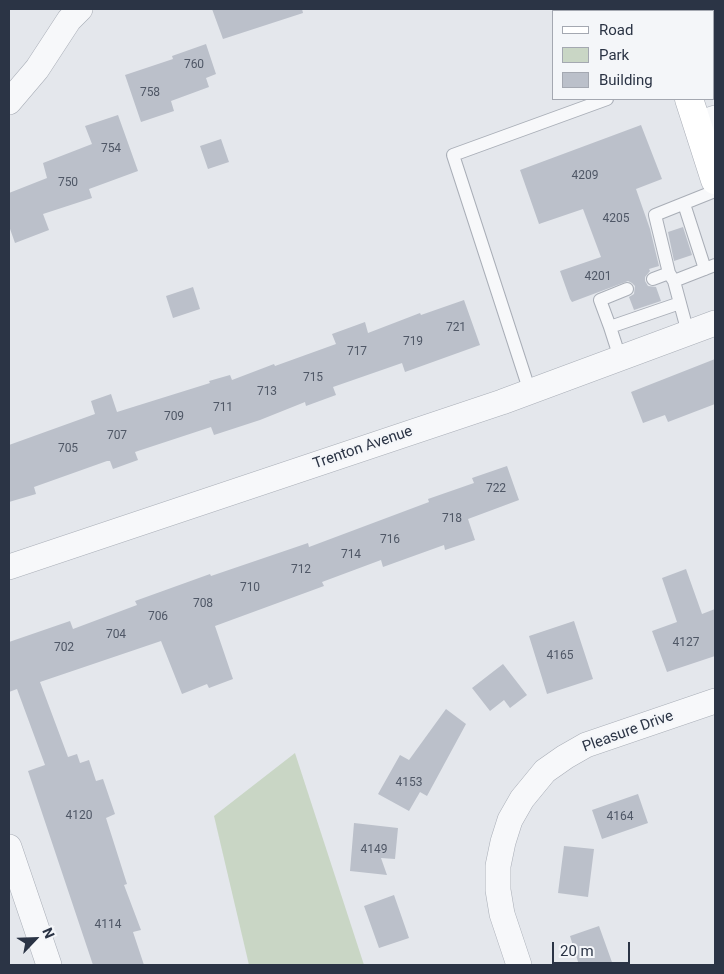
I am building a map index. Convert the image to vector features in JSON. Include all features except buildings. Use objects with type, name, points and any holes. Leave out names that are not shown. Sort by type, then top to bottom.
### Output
[{"type":"street","points":[[9,102],[36,69],[69,20],[80,9]]},
{"type":"street","points":[[701,114],[715,180]]},
{"type":"street","name":"Trenton Avenue","points":[[9,567],[530,392],[715,323]]},
{"type":"street","name":"Pleasure Drive","points":[[519,965],[502,914],[498,890],[498,866],[510,820],[522,799],[545,771],[564,757],[586,745],[715,701]]},
{"type":"street","points":[[9,847],[48,965]]},
{"type":"lane","points":[[530,392],[453,155],[604,100]]},
{"type":"lane","points":[[688,333],[655,215],[715,190]]},
{"type":"lane","points":[[653,280],[710,267],[684,204]]},
{"type":"lane","points":[[620,358],[600,300],[627,289]]},
{"type":"lane","points":[[610,327],[680,303]]},
{"type":"green space","points":[[295,753],[364,965],[249,965],[214,816]]}]
